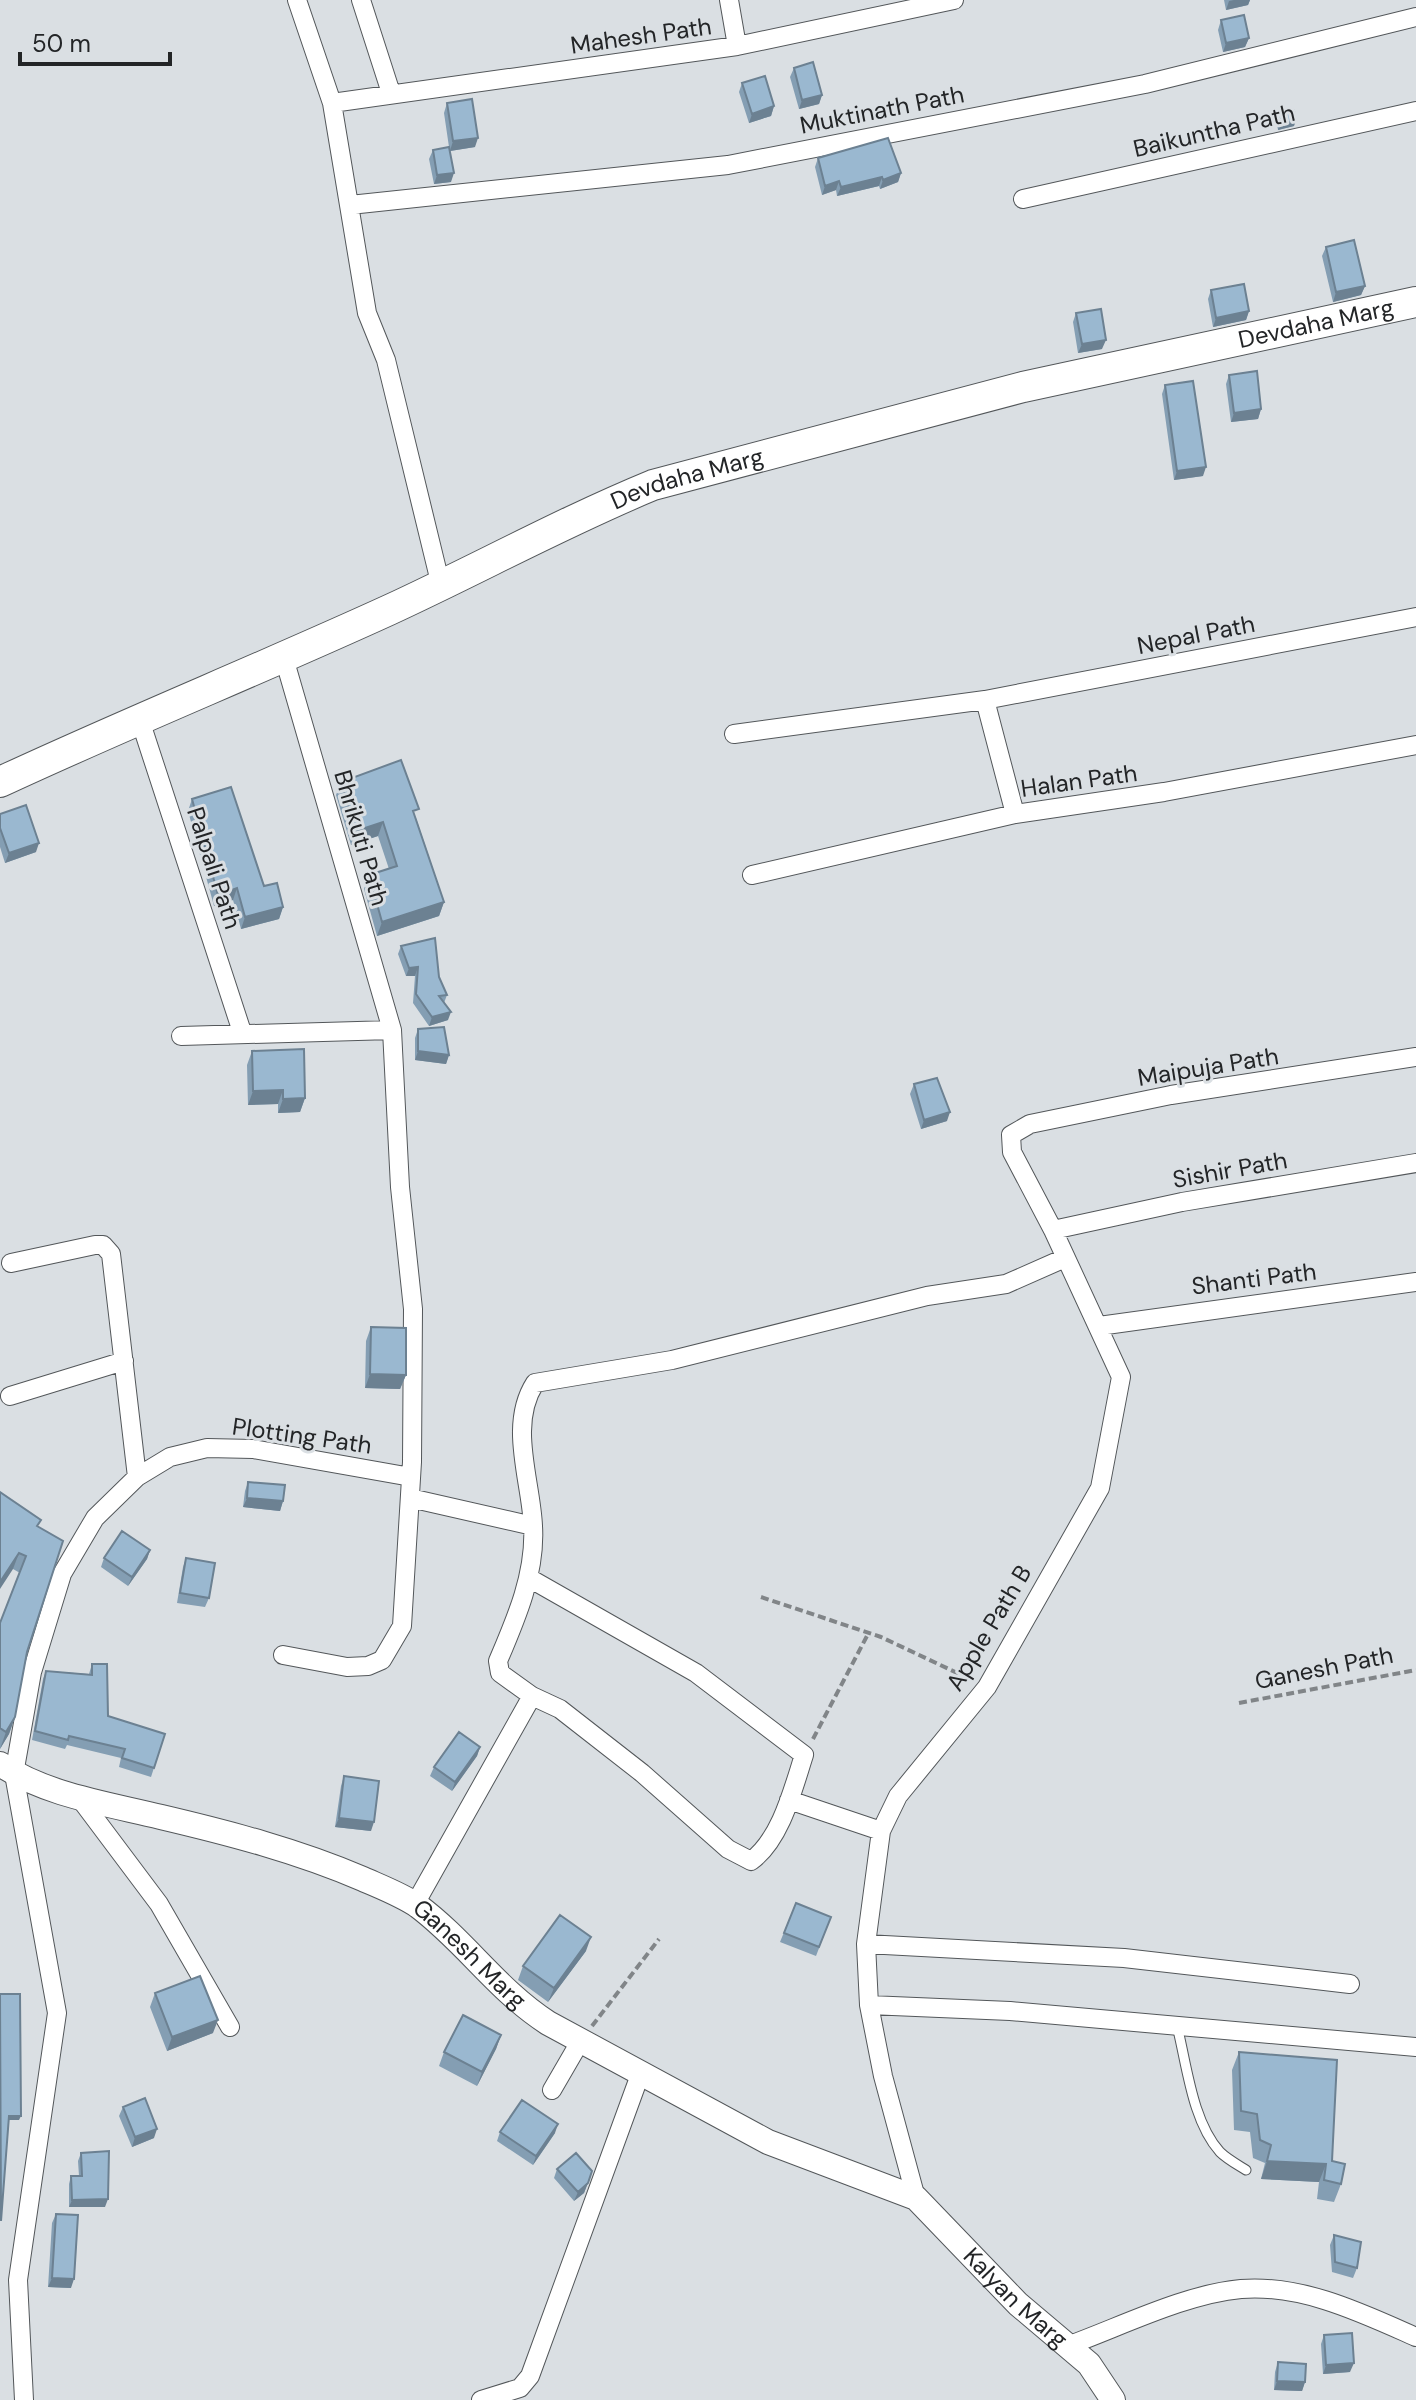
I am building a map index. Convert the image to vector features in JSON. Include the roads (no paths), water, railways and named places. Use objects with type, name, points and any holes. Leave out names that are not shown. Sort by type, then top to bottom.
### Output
[{"type":"main road","name":"Devdaha Marg","points":[[0,782],[284,658],[441,586],[598,507],[653,485],[1023,387],[1416,302]]},
{"type":"street","points":[[297,0],[332,103],[367,313],[386,360],[441,586]]},
{"type":"street","points":[[361,0],[391,93]]},
{"type":"street","points":[[729,0],[737,46]]},
{"type":"street","name":"Mahesh Path","points":[[332,103],[737,46],[954,0]]},
{"type":"street","name":"Muktinath Path","points":[[350,205],[728,165],[1145,84],[1416,17]]},
{"type":"street","name":"Baikuntha Path","points":[[1023,199],[1416,111]]},
{"type":"street","name":"Nepal Path","points":[[734,734],[985,700],[1416,617]]},
{"type":"street","name":"Bhrikuti Path","points":[[283,1655],[347,1667],[368,1666],[382,1660],[402,1626],[411,1477],[413,1309],[400,1187],[392,1030],[284,658]]},
{"type":"street","points":[[985,700],[1015,814]]},
{"type":"street","name":"Palpali Path","points":[[140,720],[242,1032]]},
{"type":"street","name":"Halan Path","points":[[752,875],[1015,814],[1164,792],[1416,745]]},
{"type":"street","points":[[181,1036],[392,1030]]},
{"type":"street","name":"Maipuja Path","points":[[1011,1135],[1030,1124],[1171,1095],[1416,1057]]},
{"type":"street","name":"Apple Path B","points":[[916,2198],[883,2076],[869,2005],[866,1944],[881,1831],[898,1796],[987,1687],[1100,1488],[1121,1377],[1053,1230],[1012,1152],[1011,1135]]},
{"type":"street","name":"Sishir Path","points":[[1053,1230],[1182,1202],[1416,1163]]},
{"type":"street","points":[[11,1263],[103,1245],[114,1262],[137,1477]]},
{"type":"street","points":[[529,1578],[696,1673],[804,1755],[789,1800],[765,1848],[751,1861],[742,1859],[560,1709],[532,1696],[500,1673],[498,1661],[529,1578],[533,1526],[524,1465],[525,1400],[535,1383],[672,1360],[927,1296],[1006,1284],[1065,1258]]},
{"type":"street","name":"Shanti Path","points":[[1099,1326],[1416,1282]]},
{"type":"street","points":[[10,1396],[124,1361]]},
{"type":"street","name":"Plotting Path","points":[[7,1769],[62,1574],[95,1518],[137,1477],[170,1457],[207,1448],[253,1449],[411,1477]]},
{"type":"street","points":[[410,1498],[533,1526]]},
{"type":"street","points":[[415,1904],[532,1696]]},
{"type":"street","points":[[7,1769],[57,2013],[18,2280],[24,2400]]},
{"type":"street","name":"Ganesh Marg","points":[[7,1769],[78,1796],[288,1851],[364,1879],[415,1904],[451,1934],[515,2002],[768,2142],[916,2198]]},
{"type":"street","points":[[78,1796],[159,1904],[230,2027]]},
{"type":"street","points":[[789,1800],[881,1831]]},
{"type":"street","points":[[866,1944],[1124,1958],[1350,1984]]},
{"type":"street","points":[[869,2005],[1010,2011],[1416,2047]]},
{"type":"street","points":[[552,2090],[581,2040]]},
{"type":"street","points":[[481,2400],[520,2388],[530,2376],[641,2072]]},
{"type":"street","name":"Kalyan Marg","points":[[916,2198],[1018,2304],[1089,2364],[1113,2400]]},
{"type":"street","points":[[1067,2346],[1203,2297],[1242,2289],[1289,2293],[1333,2302],[1416,2337]]},
{"type":"lane","points":[[1177,2026],[1208,2132],[1220,2153],[1246,2170]]}]
